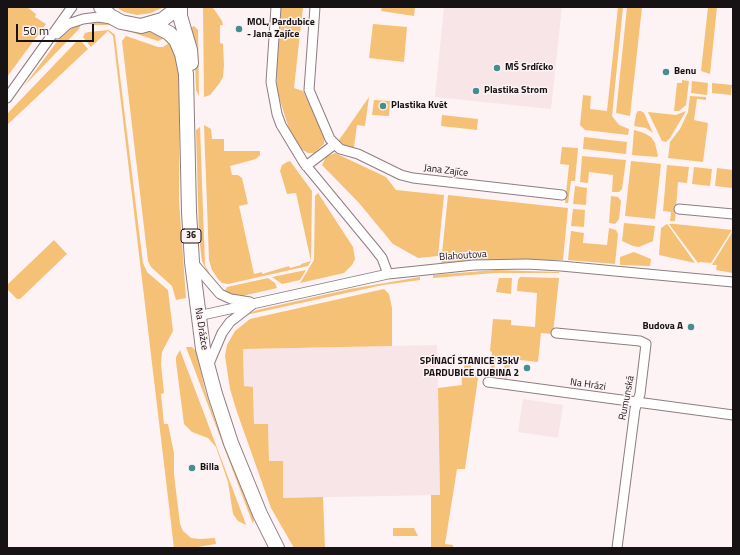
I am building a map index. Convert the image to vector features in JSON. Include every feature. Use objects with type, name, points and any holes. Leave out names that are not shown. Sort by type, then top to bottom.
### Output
[{"type":"main road","name":"36","points":[[101,7],[116,19],[134,25],[152,24],[167,17],[179,7]]},
{"type":"main road","name":"Na Drážce","points":[[179,7],[180,16],[190,50],[188,97],[189,212],[192,262],[198,316],[208,366],[231,443],[260,514],[277,548]]},
{"type":"main road","name":"Na Drážce","points":[[152,24],[168,33],[179,45],[186,74],[188,97]]},
{"type":"street","points":[[7,97],[72,7]]},
{"type":"street","points":[[276,7],[270,64],[270,82],[277,114],[286,136],[306,166],[382,258],[388,274]]},
{"type":"street","name":"Jana Zajíce","points":[[315,7],[309,90],[330,139],[344,151],[365,157],[406,177],[562,195]]},
{"type":"street","points":[[34,61],[58,33],[73,22],[92,17],[116,19]]},
{"type":"street","points":[[306,166],[335,144]]},
{"type":"street","points":[[679,209],[733,214]]},
{"type":"street","points":[[192,262],[200,274],[220,294],[231,299],[255,303]]},
{"type":"street","name":"Blahoutova","points":[[198,316],[388,274],[474,265],[527,264],[581,267],[733,282]]},
{"type":"street","points":[[208,366],[222,333],[230,322],[255,303]]},
{"type":"street","name":"Rumunská","points":[[556,332],[644,342],[647,346],[640,394],[637,402],[618,548]]},
{"type":"street","name":"Na Hrázi","points":[[488,382],[733,415]]},
{"type":"shaded area","points":[[7,7],[27,7],[36,14],[35,17],[46,24],[7,77]]},
{"type":"shaded area","points":[[116,7],[164,7],[151,13],[137,15],[124,12]]},
{"type":"shaded area","points":[[203,7],[211,7],[214,9],[222,21],[223,25],[220,25],[220,43],[223,44],[224,65],[223,77],[219,84],[210,95],[204,97]]},
{"type":"shaded area","points":[[281,7],[303,7],[294,88],[303,91],[325,135],[324,144],[314,153],[308,153],[301,149],[290,132],[277,91],[276,60]]},
{"type":"shaded area","points":[[382,7],[415,7],[414,16],[381,11]]},
{"type":"shaded area","name":"MŠ Srdíčko","points":[[444,7],[562,7],[551,109],[435,97]]},
{"type":"shaded area","points":[[618,7],[623,7],[612,116],[619,125],[629,129],[628,135],[585,130],[580,125],[583,95],[591,96],[590,109],[607,111]]},
{"type":"shaded area","points":[[627,7],[642,7],[630,116],[616,113]]},
{"type":"shaded area","points":[[708,7],[717,7],[710,74],[701,71]]},
{"type":"shaded area","points":[[100,21],[152,31],[167,37],[158,41],[110,25],[93,25],[89,23]]},
{"type":"shaded area","points":[[81,24],[79,29],[24,86],[59,39],[71,29]]},
{"type":"shaded area","points":[[373,24],[407,27],[404,62],[369,58]]},
{"type":"shaded area","points":[[194,26],[198,30],[199,96],[196,90],[195,61],[188,29]]},
{"type":"shaded area","points":[[109,30],[115,35],[143,263],[147,272],[168,290],[173,331],[162,352],[161,364],[164,393],[161,394],[164,424],[168,424],[174,453],[174,474],[180,524],[183,531],[191,538],[215,538],[216,544],[192,548],[174,548],[113,36],[108,31],[91,47],[83,37],[85,33]]},
{"type":"shaded area","points":[[126,36],[158,47],[163,47],[172,41],[180,58],[179,200],[186,298],[176,300],[172,286],[151,267],[148,261],[122,41]]},
{"type":"shaded area","points":[[77,41],[81,41],[88,49],[7,125],[7,114]]},
{"type":"shaded area","points":[[682,80],[689,81],[686,105],[679,111],[674,111],[677,83],[682,83]]},
{"type":"shaded area","points":[[692,81],[708,83],[707,95],[691,93]]},
{"type":"shaded area","points":[[712,83],[732,85],[731,95],[712,93]]},
{"type":"shaded area","points":[[690,96],[706,97],[706,100],[697,99],[694,120],[708,123],[703,162],[668,158],[670,142],[680,129],[688,112]]},
{"type":"shaded area","points":[[369,97],[365,126],[357,125],[354,147],[349,149],[337,143]]},
{"type":"shaded area","points":[[374,100],[390,101],[389,116],[372,115]]},
{"type":"shaded area","points":[[638,111],[644,113],[653,133],[646,128],[634,126]]},
{"type":"shaded area","points":[[686,111],[670,138],[666,142],[662,141],[648,112],[676,115]]},
{"type":"shaded area","points":[[442,115],[478,119],[477,130],[441,126]]},
{"type":"shaded area","points":[[204,125],[211,129],[212,139],[224,139],[224,151],[260,151],[260,155],[256,159],[230,166],[232,175],[238,175],[242,178],[248,204],[239,206],[254,274],[262,272],[262,274],[289,266],[290,268],[311,261],[308,266],[228,284],[222,283],[218,279],[212,270],[209,260]]},
{"type":"shaded area","points":[[200,127],[205,265],[212,278],[211,279],[202,261],[199,237],[196,130]]},
{"type":"shaded area","points":[[634,130],[651,137],[655,143],[657,157],[632,155]]},
{"type":"shaded area","points":[[584,137],[627,142],[626,154],[583,149]]},
{"type":"shaded area","points":[[562,147],[578,148],[575,181],[571,181],[568,203],[565,203],[569,165],[560,164]]},
{"type":"shaded area","points":[[335,153],[386,177],[396,190],[444,195],[438,256],[418,258],[393,244],[359,203],[322,165],[326,157]]},
{"type":"shaded area","points":[[582,156],[626,160],[622,189],[619,192],[612,192],[613,175],[589,172],[588,183],[580,182]]},
{"type":"shaded area","points":[[290,161],[312,191],[311,261],[296,193],[287,194],[280,171],[282,165]]},
{"type":"shaded area","points":[[631,161],[661,164],[655,219],[625,216]]},
{"type":"shaded area","points":[[667,165],[689,167],[687,183],[678,182],[675,221],[670,221],[671,212],[663,211]]},
{"type":"shaded area","points":[[694,167],[712,169],[710,186],[692,184]]},
{"type":"shaded area","points":[[717,168],[733,170],[732,188],[715,186]]},
{"type":"shaded area","points":[[575,186],[587,188],[586,205],[573,204]]},
{"type":"shaded area","points":[[318,193],[353,247],[355,259],[352,265],[344,273],[300,283],[314,260],[315,196]]},
{"type":"shaded area","points":[[448,195],[568,208],[563,260],[499,260],[441,263]]},
{"type":"shaded area","points":[[611,196],[618,197],[621,201],[619,219],[615,224],[609,223]]},
{"type":"shaded area","points":[[573,209],[585,210],[584,227],[571,226]]},
{"type":"shaded area","points":[[624,223],[655,226],[653,241],[639,247],[622,241]]},
{"type":"shaded area","points":[[667,224],[695,263],[659,255],[661,228]]},
{"type":"shaded area","points":[[669,224],[732,230],[711,263],[698,263]]},
{"type":"shaded area","points":[[609,228],[616,230],[618,234],[615,264],[568,260],[571,231],[584,233],[583,243],[607,245]]},
{"type":"shaded area","points":[[733,231],[733,273],[716,270],[717,265],[712,265]]},
{"type":"shaded area","points":[[54,240],[67,254],[20,299],[17,299],[7,289],[7,285]]},
{"type":"shaded area","points":[[634,252],[651,259],[650,266],[620,265],[620,257]]},
{"type":"shaded area","points":[[306,270],[300,280],[282,284],[272,277]]},
{"type":"shaded area","points":[[496,270],[559,273],[495,273],[433,278],[433,275]]},
{"type":"shaded area","points":[[420,277],[420,280],[383,285],[246,315],[257,310],[350,289]]},
{"type":"shaded area","points":[[520,277],[559,278],[553,334],[541,333],[538,362],[511,359],[508,377],[506,379],[503,377],[505,359],[496,358],[493,377],[489,376],[488,374],[490,374],[492,352],[490,351],[493,319],[511,320],[511,325],[535,327],[537,293],[517,291],[518,280]]},
{"type":"shaded area","points":[[268,278],[275,283],[277,288],[242,296],[231,296],[224,293],[227,287]]},
{"type":"shaded area","points":[[499,278],[512,278],[511,294],[496,292]]},
{"type":"shaded area","points":[[384,289],[389,294],[392,308],[392,346],[243,349],[244,386],[253,387],[254,424],[268,424],[269,461],[283,461],[283,498],[323,497],[325,548],[294,548],[271,508],[237,412],[230,389],[225,356],[227,345],[235,331],[250,319]]},
{"type":"shaded area","points":[[437,345],[440,495],[283,498],[283,461],[269,461],[268,424],[254,424],[253,387],[244,387],[243,349]]},
{"type":"shaded area","points":[[186,347],[192,347],[196,351],[205,390],[216,423],[254,520],[253,524]]},
{"type":"shaded area","points":[[180,350],[246,525],[238,521],[233,514],[228,482],[216,447],[208,438],[192,432],[184,424],[176,362],[176,357]]},
{"type":"shaded area","points":[[464,364],[470,365],[478,378],[465,469],[457,469],[445,544],[453,545],[453,548],[431,548],[431,495],[440,495],[438,388],[462,385],[461,370],[464,370]]},
{"type":"shaded area","points":[[523,399],[563,405],[558,438],[518,432]]},
{"type":"shaded area","points":[[393,528],[414,528],[418,536],[393,536]]},
{"type":"place","name":"MOL, Pardubice - Jana Zajíce","points":[[239,29]]},
{"type":"place","name":"MŠ Srdíčko","points":[[497,68]]},
{"type":"place","name":"Benu","points":[[666,72]]},
{"type":"place","name":"Plastika Strom","points":[[476,91]]},
{"type":"place","name":"Plastika Květ","points":[[383,106]]},
{"type":"place","name":"Budova A","points":[[691,327]]},
{"type":"place","name":"SPÍNACÍ STANICE 35kV PARDUBICE DUBINA 2","points":[[527,368]]},
{"type":"place","name":"Billa","points":[[192,468]]}]
